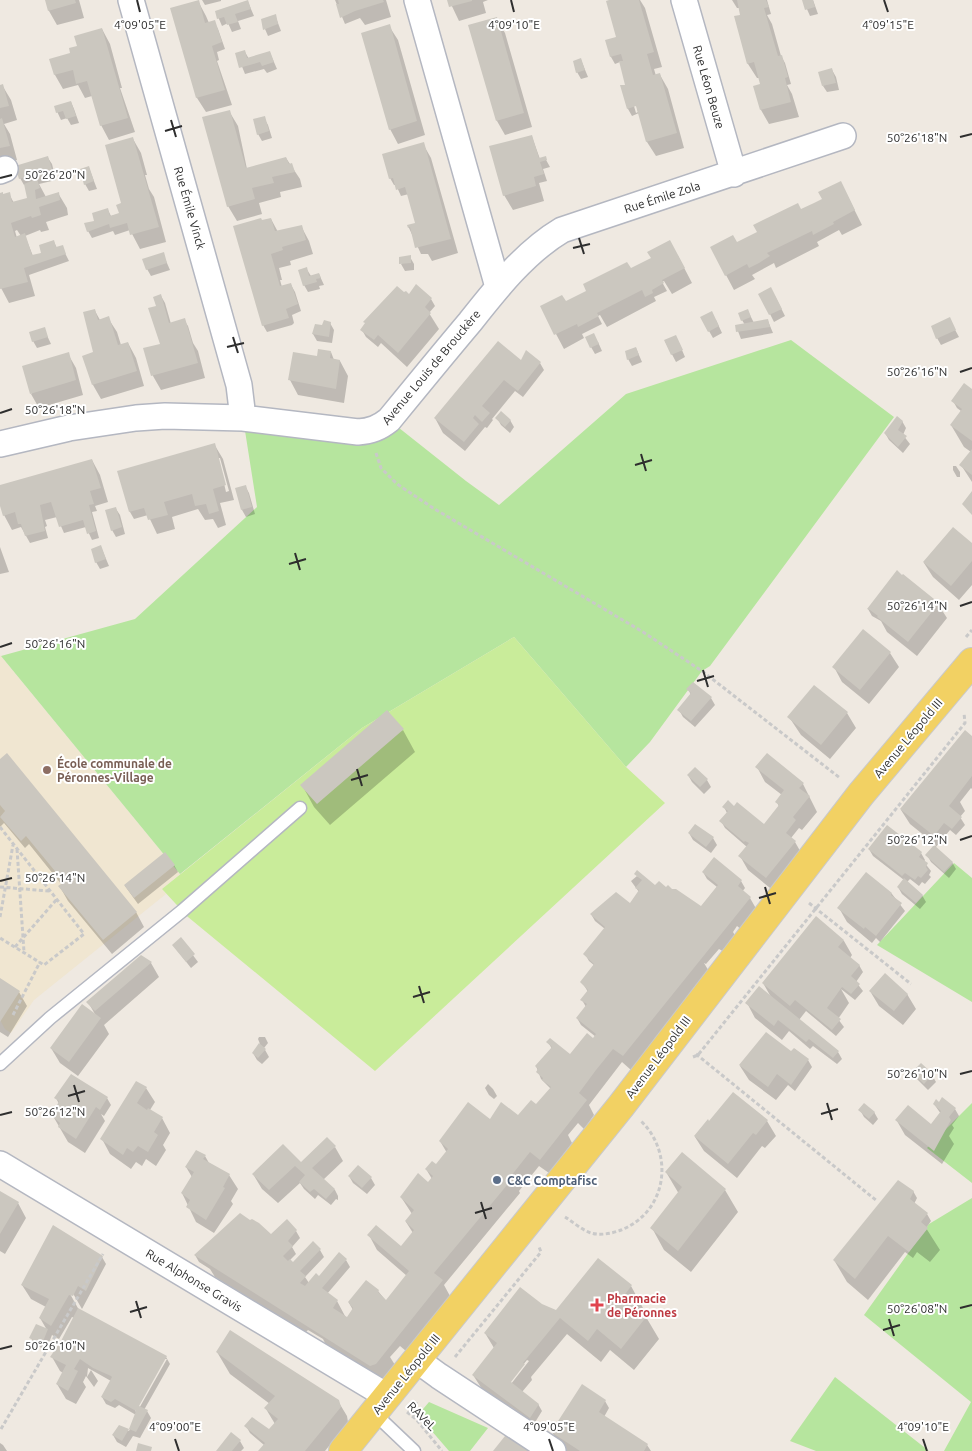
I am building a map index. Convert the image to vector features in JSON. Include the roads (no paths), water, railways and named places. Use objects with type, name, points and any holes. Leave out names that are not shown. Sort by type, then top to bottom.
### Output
[{"type":"main road","name":"Avenue Léopold III","points":[[343,1451],[621,1106],[861,794],[972,662]]},
{"type":"street","name":"Rue Émile Vinck","points":[[131,0],[239,385],[243,418]]},
{"type":"street","points":[[417,0],[498,287]]},
{"type":"street","name":"Rue Léon Beuze","points":[[684,0],[734,174]]},
{"type":"street","name":"Rue Émile Zola","points":[[498,287],[539,246],[562,230],[844,136]]},
{"type":"street","name":"Avenue Louis de Brouckère","points":[[2,437],[136,418],[165,416],[243,418],[358,432],[379,428],[389,420],[498,287]]},
{"type":"street","name":"Rue Alphonse Gravis","points":[[0,1164],[115,1232],[380,1404]]},
{"type":"street","points":[[417,1360],[553,1451]]},
{"type":"lane","points":[[0,1064],[50,1018],[182,911],[300,808]]},
{"type":"lane","points":[[380,1404],[414,1451]]},
{"type":"place","name":"École communale de Péronnes-Village","points":[[47,770]]},
{"type":"place","name":"C&C Comptafisc","points":[[497,1180]]},
{"type":"place","name":"Pharmacie de Péronnes","points":[[597,1305]]}]
